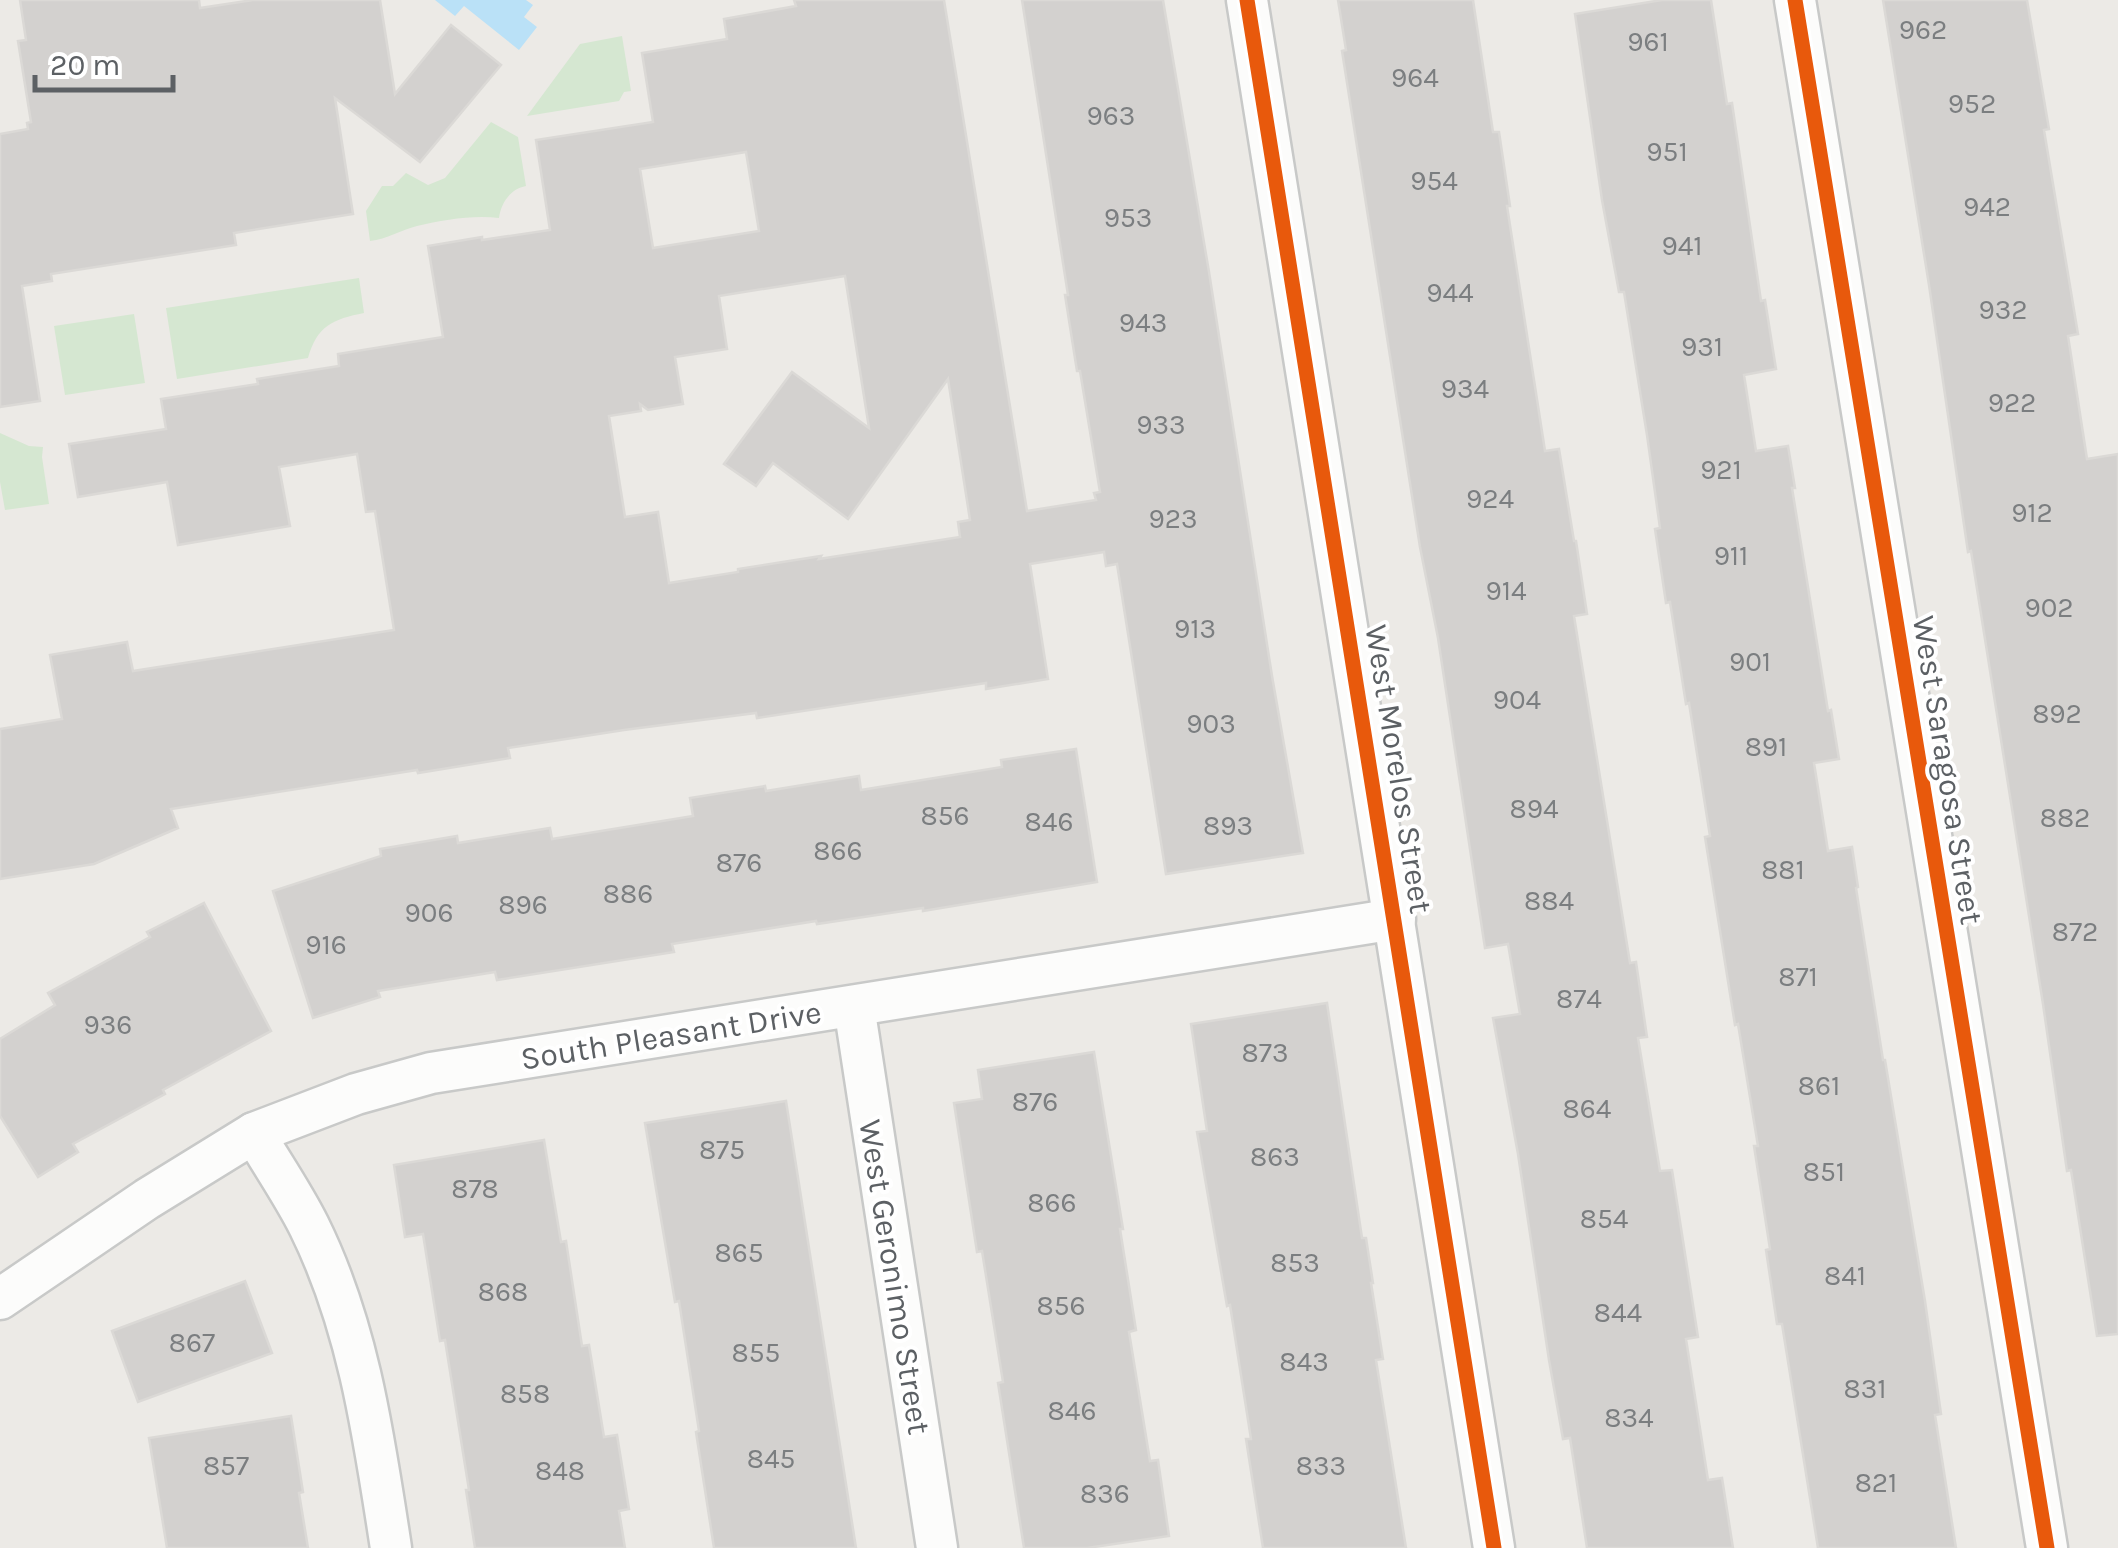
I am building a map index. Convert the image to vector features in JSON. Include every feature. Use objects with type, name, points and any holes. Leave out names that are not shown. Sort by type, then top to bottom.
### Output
[{"type":"street","name":"West Morelos Street","points":[[1247,0],[1494,1548]]},
{"type":"street","name":"West Saragosa Street","points":[[1794,0],[2047,1548]]},
{"type":"street","name":"South Pleasant Drive","points":[[0,1299],[147,1199],[254,1133],[356,1094],[431,1073],[1395,918]]},
{"type":"street","name":"West Geronimo Street","points":[[854,1006],[937,1548]]},
{"type":"street","points":[[254,1133],[309,1226],[345,1314],[370,1408],[391,1548]]},
{"type":"green space","points":[[622,36],[631,91],[624,92],[619,101],[527,116],[580,44]]},
{"type":"green space","points":[[491,122],[518,137],[526,186],[507,198],[499,218],[437,222],[370,241],[366,211],[382,186],[393,186],[406,173],[428,185],[445,178]]},
{"type":"green space","points":[[359,278],[364,313],[328,326],[316,338],[308,358],[177,379],[166,308]]},
{"type":"green space","points":[[134,314],[145,383],[65,395],[54,326]]},
{"type":"green space","points":[[0,433],[29,446],[43,447],[49,504],[5,510],[0,482]]},
{"type":"water","points":[[435,0],[526,0],[533,5],[524,17],[537,27],[519,50],[464,6],[455,16]]},
{"type":"building","points":[[20,0],[199,0],[200,8],[253,0],[380,0],[395,94],[451,25],[501,65],[420,162],[335,98],[353,214],[234,233],[236,245],[51,274],[52,281],[22,286],[40,401],[0,407],[0,134],[28,129],[27,123],[31,122],[18,41],[26,40]]},
{"type":"building","points":[[794,0],[944,0],[1027,511],[1096,500],[1094,493],[1100,492],[1077,371],[1022,0],[1163,0],[1303,853],[1166,874],[1117,564],[1106,566],[1104,552],[1030,564],[1048,679],[986,689],[986,683],[757,718],[756,713],[624,730],[508,748],[510,758],[171,809],[178,828],[94,864],[0,879],[0,729],[62,719],[50,655],[127,642],[133,671],[394,630],[375,511],[366,512],[357,454],[279,467],[290,526],[178,545],[167,482],[78,497],[69,444],[166,429],[161,399],[258,384],[257,379],[339,366],[338,354],[443,337],[428,246],[550,230],[536,140],[653,122],[642,53],[727,39],[724,19],[796,6]],"holes":[[[746,152],[759,231],[653,248],[640,169]],[[845,276],[869,428],[792,372],[724,464],[756,486],[773,463],[848,519],[948,379],[970,520],[958,522],[960,537],[738,569],[669,583],[658,512],[625,517],[609,416],[641,411],[640,404],[648,410],[683,404],[675,357],[727,349],[719,296]]]},
{"type":"building","points":[[1338,0],[1473,0],[1493,132],[1499,132],[1545,451],[1559,449],[1576,541],[1587,614],[1574,616],[1630,963],[1636,962],[1647,1037],[1638,1038],[1660,1171],[1672,1170],[1698,1337],[1686,1339],[1708,1480],[1722,1478],[1733,1548],[1587,1548],[1570,1438],[1563,1439],[1493,1018],[1520,1014],[1508,944],[1485,948],[1342,51],[1346,50]]},
{"type":"building","points":[[1662,0],[1711,0],[1727,104],[1732,103],[1761,301],[1765,300],[1776,369],[1744,375],[1756,451],[1788,446],[1828,711],[1831,710],[1839,759],[1814,763],[1828,851],[1852,847],[1883,1060],[1925,1301],[1941,1414],[1935,1415],[1956,1548],[1818,1548],[1782,1324],[1777,1324],[1754,1146],[1758,1146],[1705,837],[1710,836],[1689,703],[1686,704],[1670,602],[1666,603],[1647,435],[1624,292],[1619,292],[1602,200],[1575,14]]},
{"type":"building","points":[[1883,0],[2027,0],[2078,334],[2068,336],[2087,459],[2118,454],[2118,1334],[2097,1336],[2071,1170],[2067,1171]]},
{"type":"building","points":[[1076,749],[1097,882],[923,911],[817,924],[816,921],[672,944],[674,952],[497,980],[495,972],[378,991],[380,997],[313,1018],[273,891],[381,856],[380,849],[457,836],[458,843],[550,828],[552,839],[693,816],[690,798],[859,776],[861,790],[1002,767],[1001,760]]},
{"type":"building","points":[[204,903],[271,1031],[73,1144],[78,1152],[38,1177],[0,1116],[0,1039],[55,1005],[48,993],[150,937],[147,932]]},
{"type":"building","points":[[1327,1003],[1362,1238],[1366,1238],[1373,1283],[1383,1359],[1376,1360],[1406,1548],[1263,1548],[1230,1305],[1227,1306],[1197,1132],[1207,1131],[1191,1024]]},
{"type":"building","points":[[1094,1052],[1136,1330],[1129,1332],[1150,1461],[1158,1460],[1169,1536],[1087,1548],[1024,1548],[998,1383],[1003,1382],[982,1251],[977,1252],[954,1103],[982,1099],[978,1070]]},
{"type":"building","points":[[786,1101],[856,1548],[714,1548],[679,1301],[675,1302],[645,1123]]},
{"type":"building","points":[[544,1140],[561,1242],[566,1241],[582,1346],[589,1345],[604,1437],[617,1435],[629,1509],[619,1511],[625,1548],[475,1548],[445,1340],[440,1341],[423,1234],[405,1237],[394,1165]]},
{"type":"building","points":[[245,1281],[272,1353],[138,1402],[112,1331]]},
{"type":"building","points":[[291,1416],[308,1548],[167,1548],[149,1438]]},
{"type":"cycle path","points":[[1247,0],[1494,1548]]},
{"type":"cycle path","points":[[1795,0],[2047,1548]]}]
